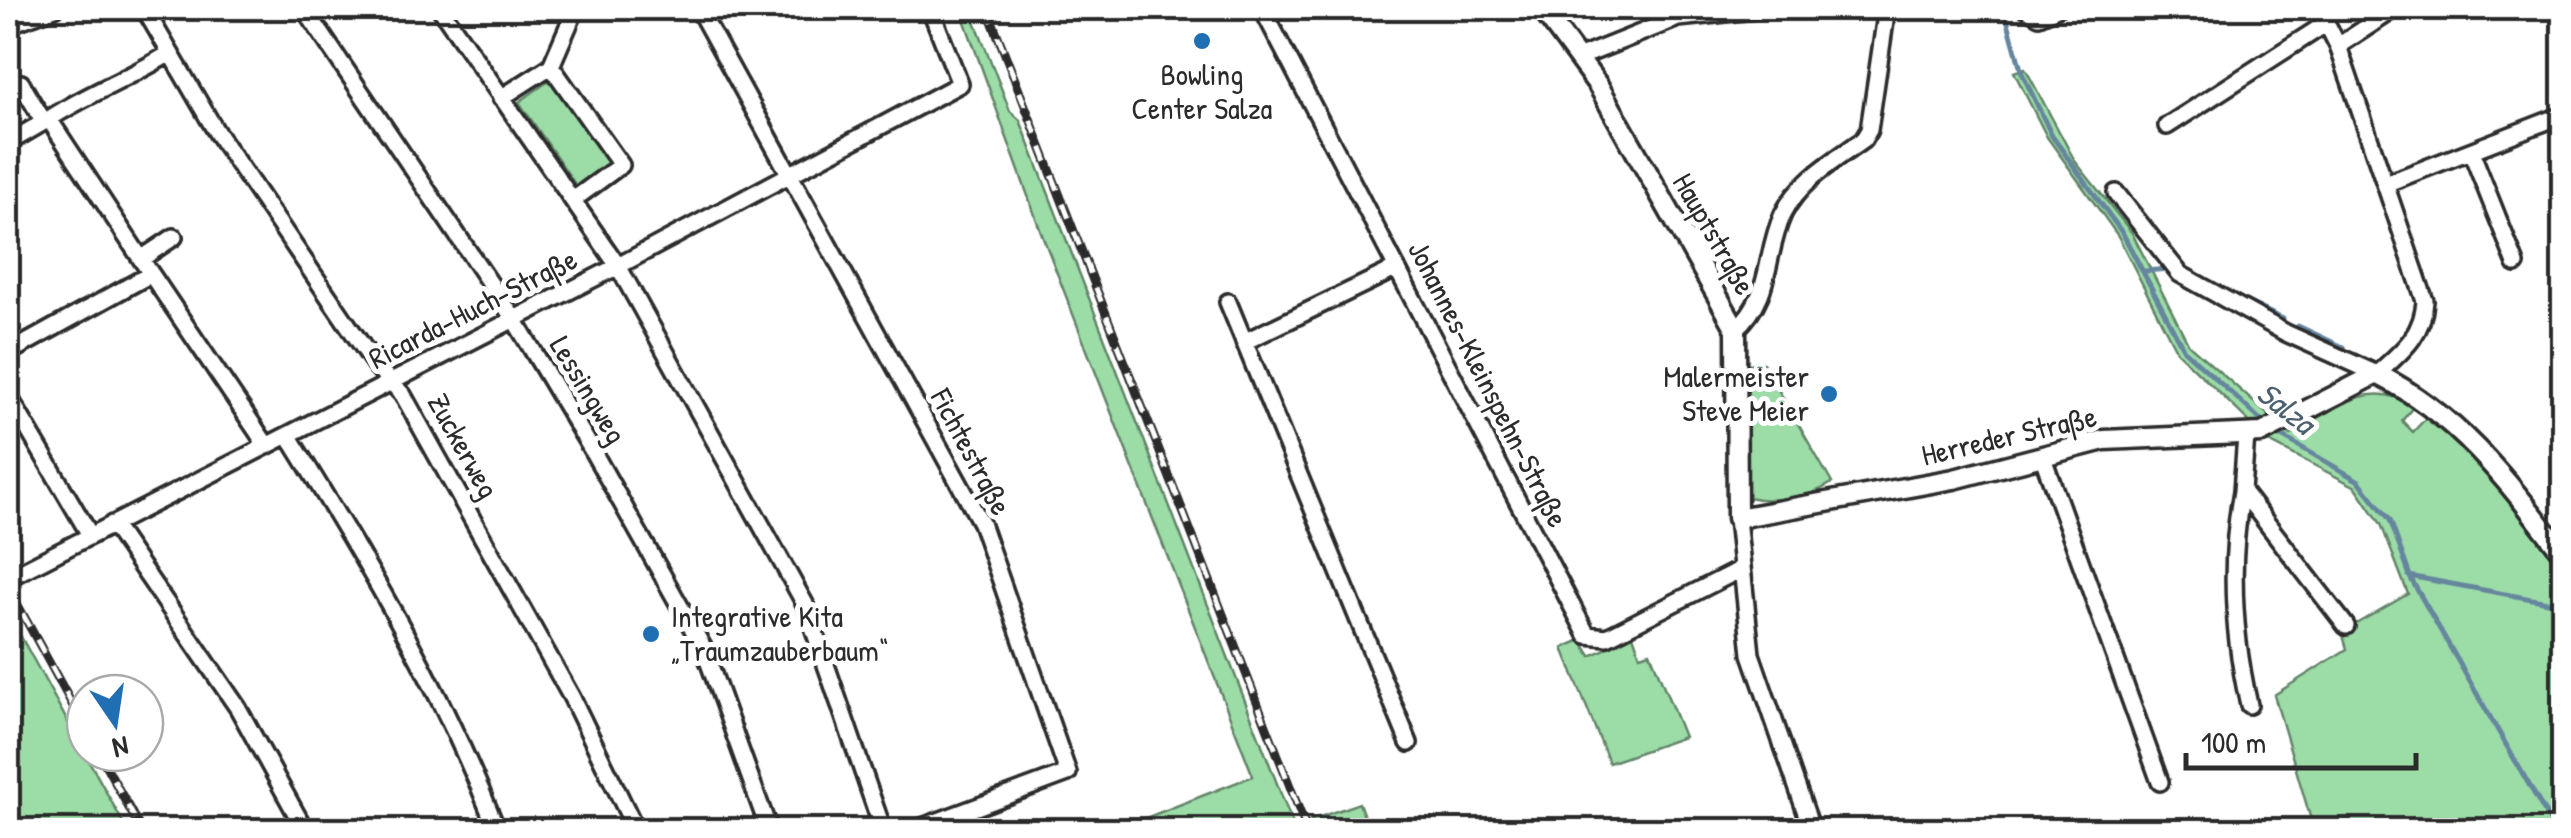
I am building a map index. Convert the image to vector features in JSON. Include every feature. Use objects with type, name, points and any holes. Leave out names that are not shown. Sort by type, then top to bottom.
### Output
[{"type":"street","points":[[8,25],[55,8]]},
{"type":"street","name":"Zuckerweg","points":[[144,8],[217,133],[376,366],[403,395],[572,698],[636,830]]},
{"type":"street","name":"Lessingweg","points":[[304,8],[514,318],[704,649],[769,830]]},
{"type":"street","points":[[440,8],[618,266],[805,604],[883,830]]},
{"type":"street","points":[[501,98],[551,66],[576,8]]},
{"type":"street","name":"Fichtestraße","points":[[698,8],[981,523],[1068,773],[914,830]]},
{"type":"street","name":"Ricarda-Huch-Straße","points":[[8,578],[618,266],[960,84],[930,8]]},
{"type":"street","name":"Johannes-Kleinspehn-Straße","points":[[1262,8],[1587,635],[1607,637],[1739,570]]},
{"type":"street","name":"Hauptstraße","points":[[1542,8],[1578,58],[1736,328],[1737,518]]},
{"type":"street","points":[[1578,58],[1678,18],[1774,8]]},
{"type":"street","points":[[1736,328],[1755,310],[1766,287],[1785,210],[1806,182],[1863,140],[1869,130],[1887,8]]},
{"type":"street","points":[[2026,8],[2039,16],[2057,8]]},
{"type":"street","points":[[2319,8],[2338,46],[2425,301],[2418,332],[2377,374]]},
{"type":"street","points":[[2338,46],[2396,8]]},
{"type":"street","points":[[2167,126],[2327,23]]},
{"type":"street","points":[[8,143],[91,92],[128,79],[170,54]]},
{"type":"street","points":[[551,66],[621,165],[573,200]]},
{"type":"street","points":[[21,83],[266,446]]},
{"type":"street","points":[[2385,184],[2555,118]]},
{"type":"street","points":[[2471,150],[2516,264]]},
{"type":"street","points":[[2116,193],[2180,274],[2268,324],[2377,374],[2444,414],[2511,486],[2564,555]]},
{"type":"street","points":[[141,259],[174,238]]},
{"type":"street","points":[[1244,342],[1397,268]]},
{"type":"street","points":[[8,352],[151,274]]},
{"type":"street","points":[[1228,302],[1408,743]]},
{"type":"street","name":"Herreder Straße","points":[[1737,518],[1954,478],[2104,440],[2263,432],[2377,374]]},
{"type":"street","points":[[8,394],[90,535]]},
{"type":"street","points":[[2249,705],[2239,660],[2232,542],[2242,491],[2263,432]]},
{"type":"street","points":[[288,435],[416,648],[448,711],[497,830]]},
{"type":"street","points":[[2042,455],[2160,782]]},
{"type":"street","points":[[2242,491],[2346,626]]},
{"type":"street","points":[[1737,518],[1739,570],[1751,654],[1812,830]]},
{"type":"street","points":[[112,524],[238,708],[305,830]]},
{"type":"green space","points":[[960,8],[970,8],[1010,111],[1020,120],[1295,830],[1115,830],[1253,776],[1041,232]]},
{"type":"green space","points":[[2025,68],[2075,161],[2132,233],[2189,345],[2291,435],[2350,400],[2381,395],[2397,398],[2413,407],[2402,421],[2413,432],[2427,417],[2506,490],[2540,533],[2563,578],[2563,830],[2314,830],[2274,695],[2347,649],[2342,632],[2408,594],[2381,524],[2356,487],[2271,443],[2177,352],[2118,236],[2047,137],[2014,72]]},
{"type":"green space","points":[[550,80],[610,164],[577,187],[519,102]]},
{"type":"green space","points":[[1763,363],[1832,483],[1813,493],[1769,500],[1747,497],[1747,364]]},
{"type":"green space","points":[[8,613],[65,717],[65,773],[96,773],[127,830],[8,830]]},
{"type":"green space","points":[[1633,635],[1640,655],[1650,652],[1684,737],[1609,763],[1563,648],[1581,640],[1591,656]]},
{"type":"green space","points":[[1359,803],[1369,830],[1315,830],[1311,820]]},
{"type":"waterway","name":"Salza","points":[[2004,8],[2022,73],[2052,136],[2123,234],[2184,350],[2265,424]]},
{"type":"waterway","points":[[2145,271],[2169,269]]},
{"type":"waterway","points":[[2231,294],[2283,319]]},
{"type":"waterway","points":[[2298,326],[2343,347]]},
{"type":"waterway","name":"Salza","points":[[2273,431],[2359,481],[2390,520],[2411,579],[2555,830]]},
{"type":"waterway","points":[[2409,576],[2564,605]]},
{"type":"railway","points":[[987,8],[1307,830]]},
{"type":"railway","points":[[8,587],[65,691]]},
{"type":"railway","points":[[110,773],[141,830]]},
{"type":"place","name":"Bowling Center Salza","points":[[1202,41]]},
{"type":"place","name":"Malermeister Steve Meier","points":[[1829,394]]},
{"type":"place","name":"Integrative Kita „Traumzauberbaum“","points":[[651,634]]}]
